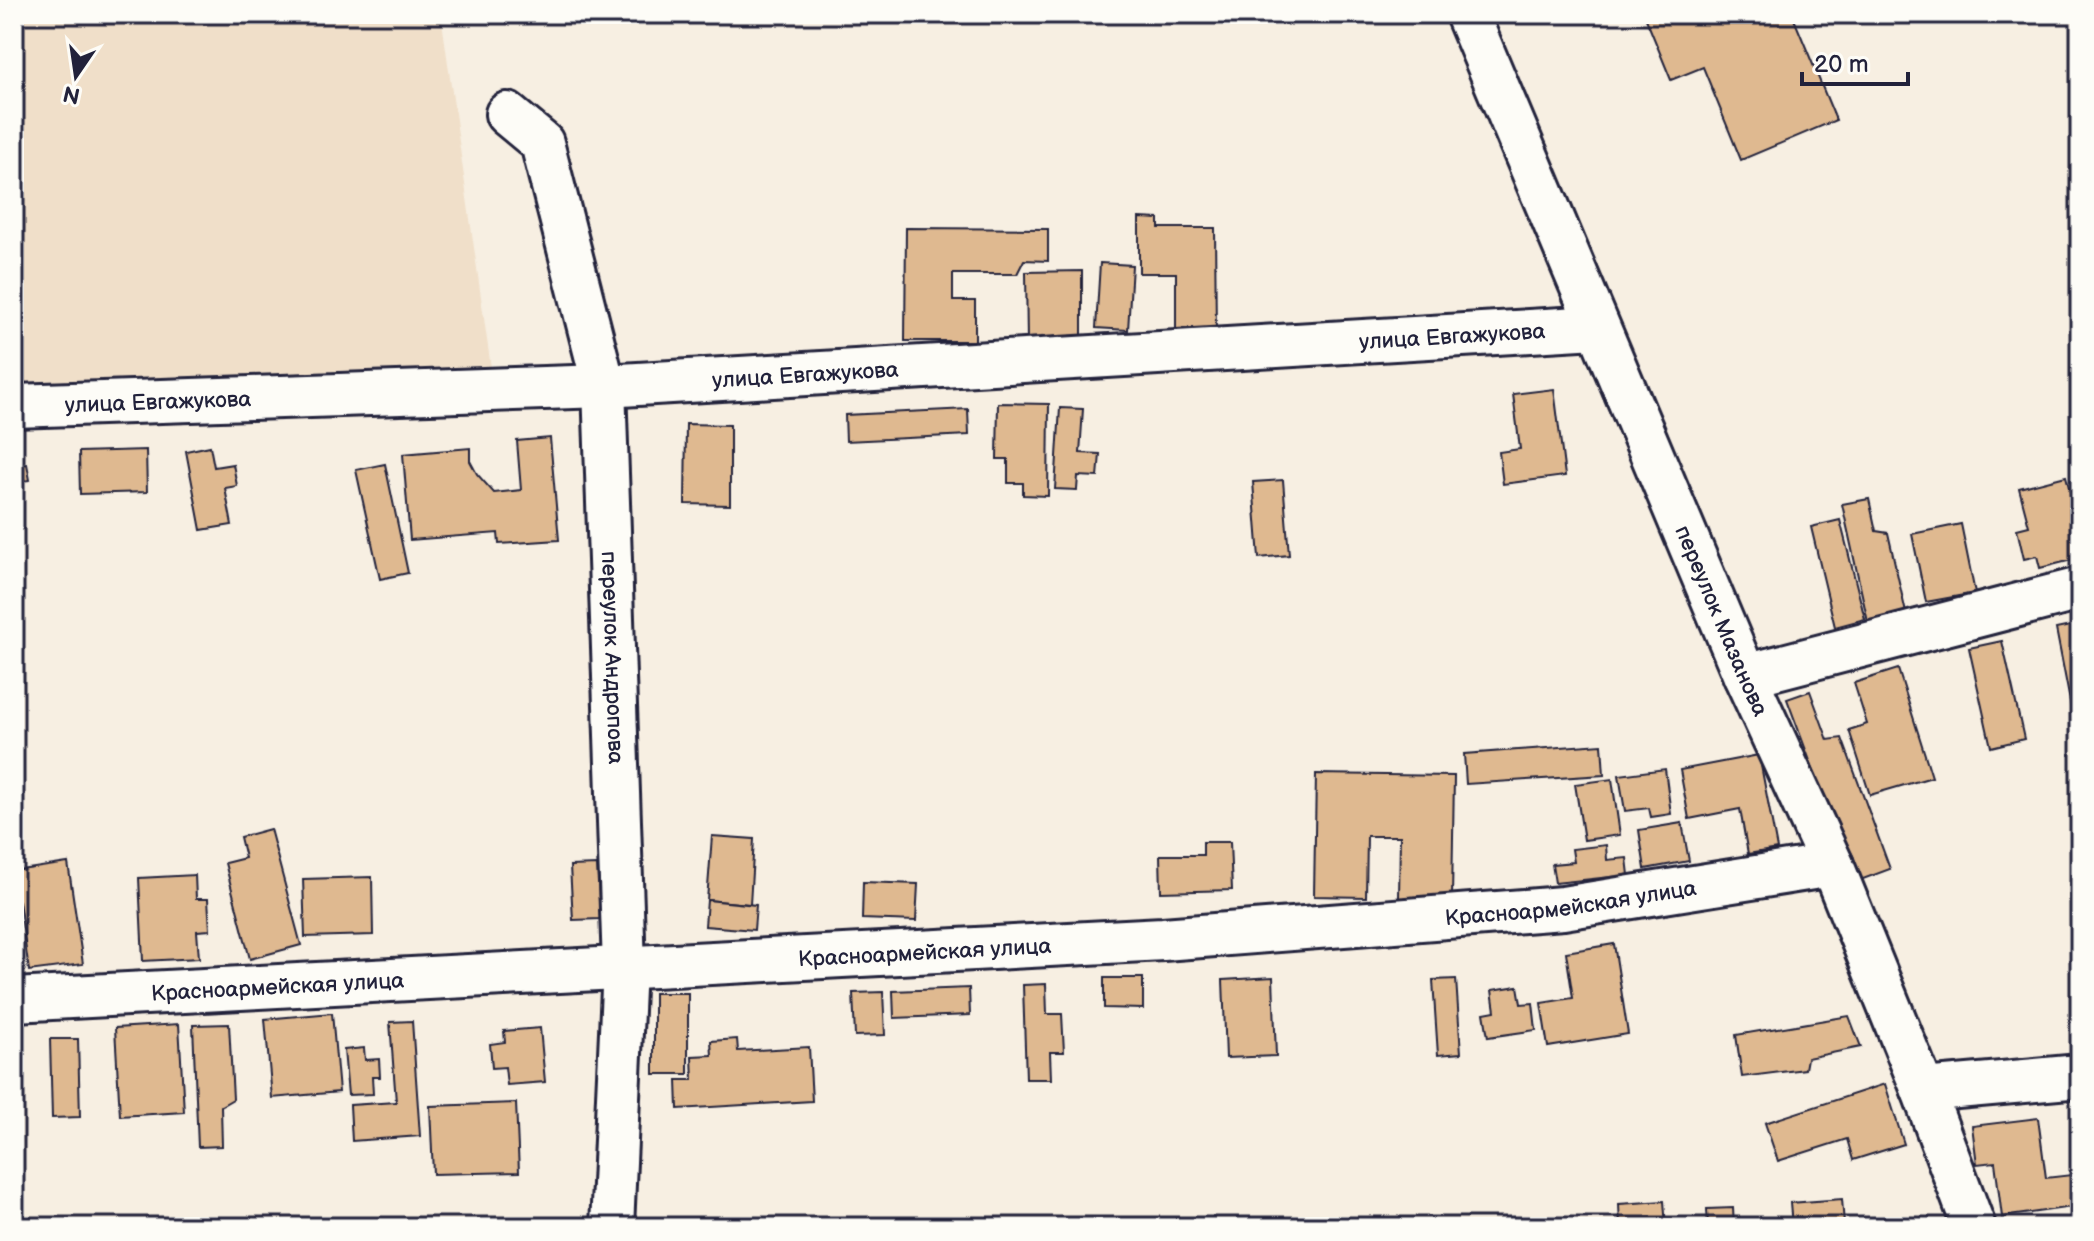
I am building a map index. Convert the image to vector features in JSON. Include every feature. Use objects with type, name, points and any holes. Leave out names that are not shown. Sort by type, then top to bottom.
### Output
[{"type":"street","name":"переулок Мазанова","points":[[1467,14],[1745,676],[1832,865],[1923,1090],[1974,1227]]},
{"type":"street","name":"переулок Андропова","points":[[507,114],[542,143],[604,386],[624,967],[612,1227]]},
{"type":"street","name":"улица Евгажукова","points":[[14,406],[604,386],[1597,327]]},
{"type":"street","points":[[1745,676],[2080,589]]},
{"type":"street","name":"Красноармейская улица","points":[[14,1000],[1163,939],[1563,908],[1832,865]]},
{"type":"street","points":[[1923,1090],[2080,1076]]},
{"type":"shaded area","points":[[14,14],[441,14],[492,375],[14,390]]},
{"type":"building","points":[[1644,14],[1792,14],[1836,120],[1741,160],[1703,67],[1671,80]]},
{"type":"building","points":[[1139,218],[1159,219],[1159,228],[1215,228],[1216,335],[1176,335],[1176,273],[1139,273]]},
{"type":"building","points":[[906,228],[1048,229],[1048,261],[1024,260],[1017,274],[953,274],[953,301],[975,301],[975,341],[905,341]]},
{"type":"building","points":[[1100,263],[1132,265],[1128,330],[1096,328]]},
{"type":"building","points":[[1082,271],[1082,342],[1027,342],[1026,272]]},
{"type":"building","points":[[1554,389],[1565,476],[1503,484],[1499,452],[1520,449],[1513,394]]},
{"type":"building","points":[[998,403],[1049,404],[1048,496],[1023,495],[1023,483],[1008,483],[1008,459],[997,459]]},
{"type":"building","points":[[1060,408],[1083,409],[1080,453],[1100,454],[1098,477],[1078,476],[1077,490],[1055,489]]},
{"type":"building","points":[[968,409],[969,435],[846,441],[845,415]]},
{"type":"building","points":[[686,424],[730,425],[730,505],[685,504]]},
{"type":"building","points":[[550,438],[559,540],[499,544],[498,533],[410,540],[403,454],[470,448],[470,461],[494,493],[521,490],[517,441]]},
{"type":"building","points":[[210,446],[214,467],[233,464],[237,486],[225,488],[232,525],[201,530],[186,451]]},
{"type":"building","points":[[146,450],[147,492],[80,494],[79,452]]},
{"type":"building","points":[[27,464],[30,480],[14,482],[14,466]]},
{"type":"building","points":[[385,464],[408,573],[380,579],[356,470]]},
{"type":"building","points":[[2066,476],[2080,529],[2080,558],[2040,568],[2037,556],[2024,559],[2017,529],[2029,526],[2019,488]]},
{"type":"building","points":[[1283,480],[1289,555],[1259,558],[1253,482]]},
{"type":"building","points":[[1869,499],[1876,531],[1888,533],[1906,613],[1868,622],[1842,504]]},
{"type":"building","points":[[1840,520],[1865,619],[1835,627],[1811,527]]},
{"type":"building","points":[[1961,524],[1975,593],[1926,602],[1912,534]]},
{"type":"building","points":[[2080,624],[2080,753],[2056,629]]},
{"type":"building","points":[[2002,641],[2024,739],[1991,747],[1969,648]]},
{"type":"building","points":[[1898,669],[1932,777],[1870,795],[1849,730],[1867,724],[1854,683]]},
{"type":"building","points":[[1810,691],[1828,740],[1842,738],[1890,869],[1855,882],[1787,699]]},
{"type":"building","points":[[1602,744],[1604,775],[1466,784],[1464,754]]},
{"type":"building","points":[[1759,755],[1777,849],[1748,854],[1740,809],[1689,819],[1680,770]]},
{"type":"building","points":[[1665,769],[1671,814],[1651,817],[1649,808],[1625,811],[1619,775]]},
{"type":"building","points":[[1316,774],[1454,776],[1452,899],[1399,899],[1400,836],[1367,836],[1366,897],[1314,896]]},
{"type":"building","points":[[1612,779],[1620,835],[1584,840],[1575,784]]},
{"type":"building","points":[[1682,823],[1689,861],[1645,869],[1639,830]]},
{"type":"building","points":[[270,829],[301,945],[250,959],[225,863],[245,858],[240,837]]},
{"type":"building","points":[[712,836],[754,839],[750,904],[707,900]]},
{"type":"building","points":[[1203,842],[1230,842],[1232,890],[1161,892],[1160,855],[1203,855]]},
{"type":"building","points":[[1606,845],[1607,860],[1627,858],[1629,875],[1555,883],[1552,864],[1574,862],[1572,849]]},
{"type":"building","points":[[68,863],[83,964],[29,971],[19,901],[14,901],[14,871]]},
{"type":"building","points":[[597,865],[600,919],[573,920],[570,866]]},
{"type":"building","points":[[195,875],[196,899],[208,899],[210,930],[197,931],[199,958],[143,961],[139,878]]},
{"type":"building","points":[[372,877],[373,935],[305,937],[303,879]]},
{"type":"building","points":[[863,882],[918,884],[916,921],[862,919]]},
{"type":"building","points":[[707,900],[756,905],[754,930],[705,926]]},
{"type":"building","points":[[1614,944],[1628,1034],[1548,1047],[1541,1003],[1573,998],[1566,952]]},
{"type":"building","points":[[1273,977],[1276,1056],[1226,1058],[1223,980]]},
{"type":"building","points":[[1104,978],[1143,978],[1143,1009],[1104,1008]]},
{"type":"building","points":[[1456,979],[1461,1053],[1438,1055],[1433,980]]},
{"type":"building","points":[[1046,984],[1047,1014],[1062,1014],[1064,1052],[1050,1052],[1051,1079],[1026,1079],[1023,985]]},
{"type":"building","points":[[1518,986],[1521,1004],[1533,1003],[1536,1030],[1488,1037],[1484,1013],[1495,1011],[1492,990]]},
{"type":"building","points":[[969,988],[970,1015],[894,1018],[893,991]]},
{"type":"building","points":[[883,992],[885,1035],[855,1036],[853,993]]},
{"type":"building","points":[[654,993],[688,993],[688,1074],[654,1074]]},
{"type":"building","points":[[332,1013],[339,1092],[272,1098],[265,1019]]},
{"type":"building","points":[[1849,1016],[1861,1047],[1807,1058],[1805,1069],[1742,1077],[1736,1035]]},
{"type":"building","points":[[412,1021],[420,1136],[352,1141],[350,1105],[396,1102],[390,1022]]},
{"type":"building","points":[[179,1024],[184,1112],[120,1116],[115,1028]]},
{"type":"building","points":[[229,1024],[233,1099],[221,1106],[222,1146],[198,1147],[193,1025]]},
{"type":"building","points":[[540,1028],[545,1082],[507,1085],[505,1067],[492,1068],[490,1044],[505,1042],[504,1031]]},
{"type":"building","points":[[50,1039],[78,1039],[80,1117],[52,1118]]},
{"type":"building","points":[[737,1039],[738,1051],[809,1047],[812,1101],[678,1109],[677,1080],[693,1080],[692,1056],[712,1055],[711,1041]]},
{"type":"building","points":[[364,1048],[365,1060],[379,1059],[380,1077],[372,1077],[373,1094],[348,1095],[344,1050]]},
{"type":"building","points":[[1885,1084],[1904,1144],[1853,1160],[1847,1139],[1778,1161],[1765,1123]]},
{"type":"building","points":[[516,1103],[519,1172],[433,1174],[430,1106]]},
{"type":"building","points":[[2038,1118],[2046,1178],[2080,1174],[2080,1206],[2002,1217],[1995,1162],[1977,1164],[1972,1126]]},
{"type":"building","points":[[1842,1199],[1844,1224],[1875,1222],[1875,1227],[1792,1227],[1790,1203]]},
{"type":"building","points":[[1664,1201],[1666,1227],[1620,1227],[1619,1204]]},
{"type":"building","points":[[1733,1208],[1734,1227],[1708,1227],[1707,1209]]}]
